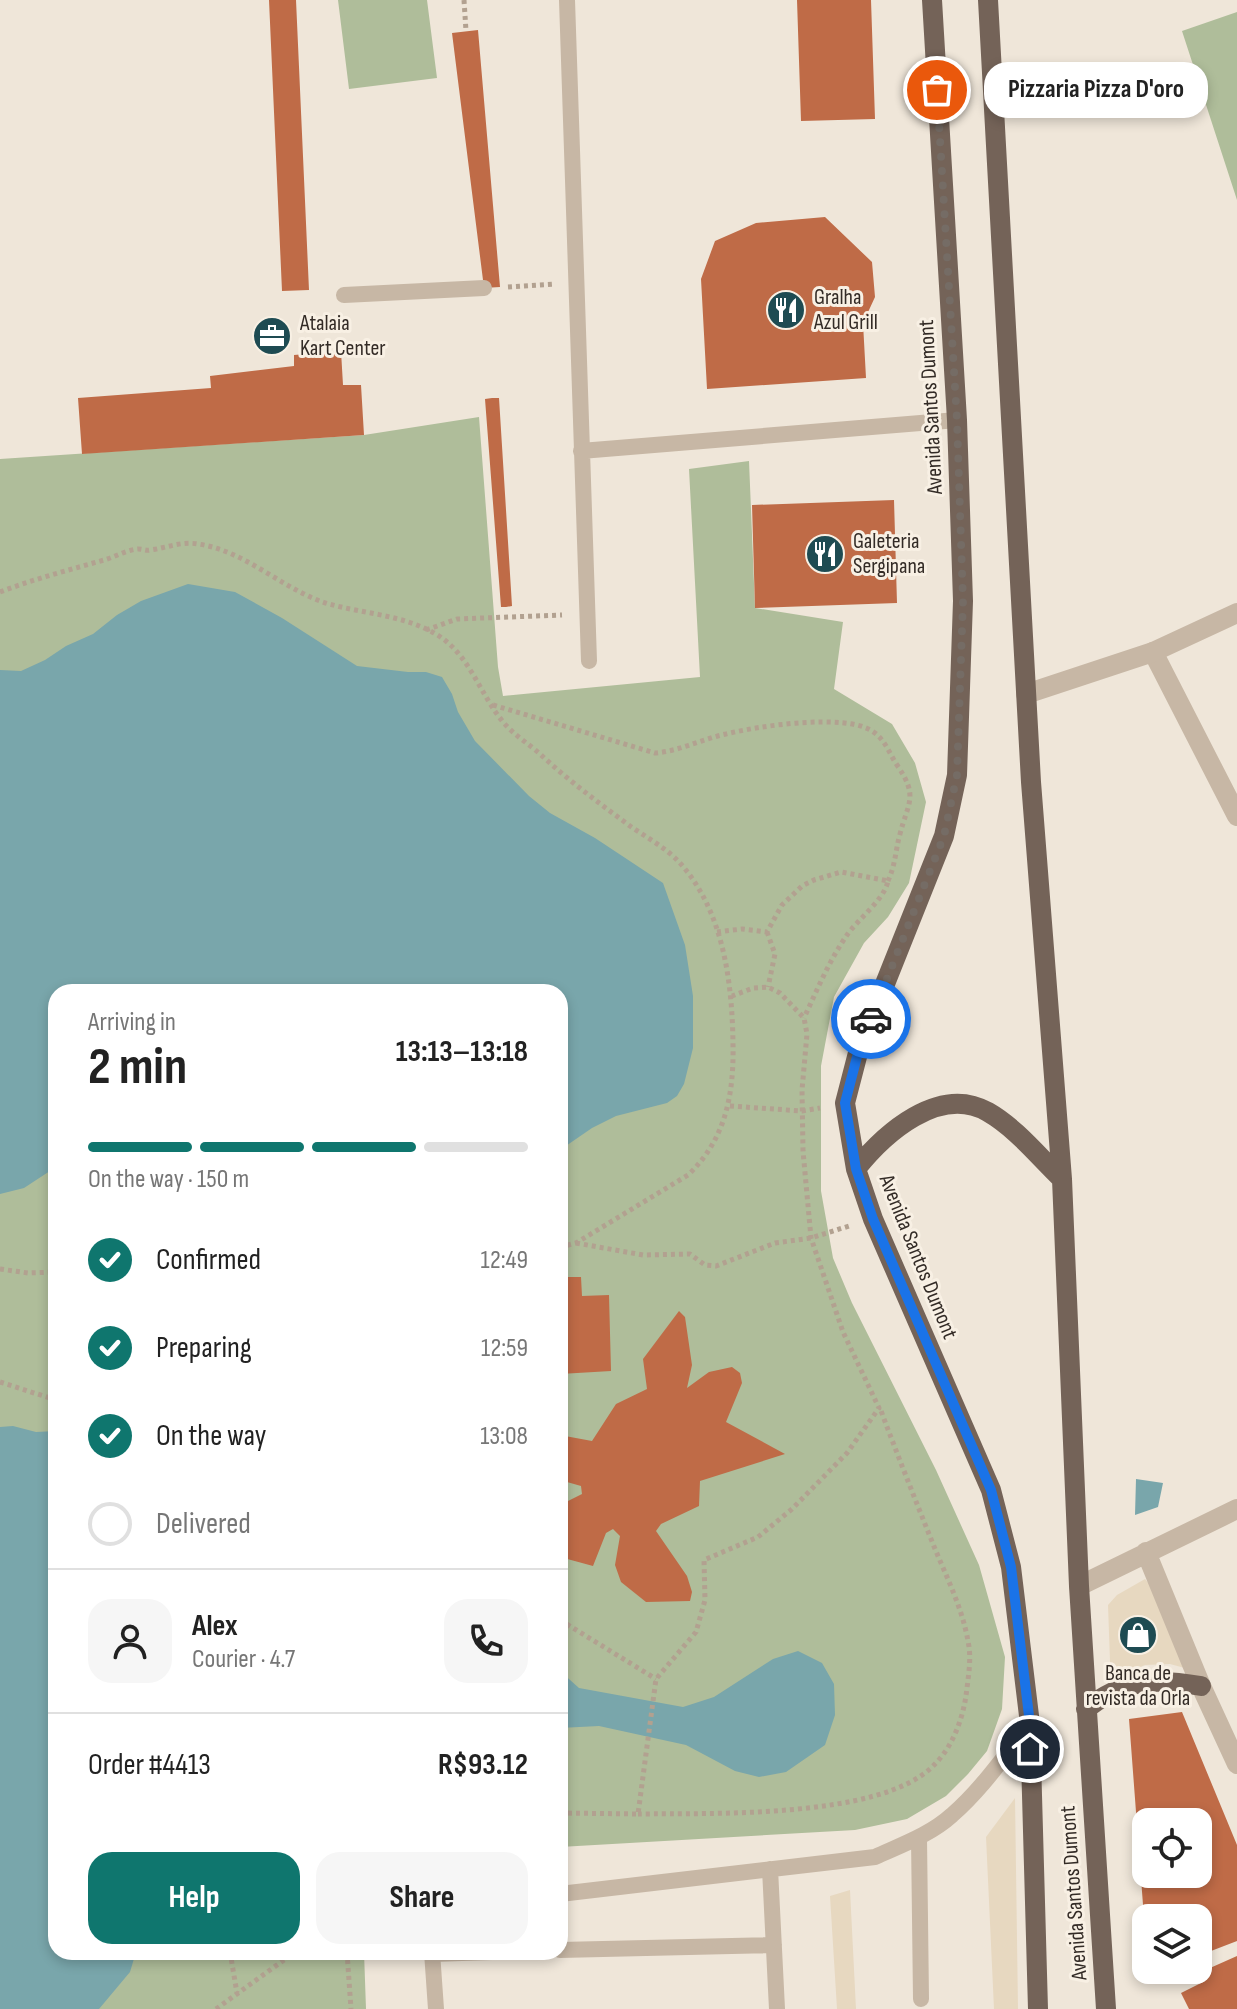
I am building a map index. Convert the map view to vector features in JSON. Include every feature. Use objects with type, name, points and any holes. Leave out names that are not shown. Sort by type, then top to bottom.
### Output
[{"type":"main road","name":"Avenida Santos Dumont","points":[[932,0],[957,420],[963,601],[957,775],[944,836],[859,1049],[845,1103],[856,1169],[873,1219],[991,1490],[1011,1567],[1030,1724],[1038,2009]]},
{"type":"main road","name":"Avenida Santos Dumont","points":[[988,0],[1026,694],[1062,1179],[1079,1586],[1106,2009]]},
{"type":"main road","points":[[856,1169],[877,1142],[907,1122],[936,1105],[961,1105],[986,1111],[1017,1135],[1062,1179]]},
{"type":"main road","points":[[1086,1709],[1121,1688],[1144,1681],[1201,1686]]},
{"type":"street","points":[[1026,694],[1153,652],[1237,613]]},
{"type":"street","points":[[1153,652],[1237,816]]},
{"type":"street","points":[[1079,1586],[1237,1509]]},
{"type":"street","points":[[1146,1552],[1237,1764]]},
{"type":"lane","points":[[567,0],[589,661]]},
{"type":"lane","points":[[344,295],[484,288]]},
{"type":"lane","points":[[581,451],[957,420]]},
{"type":"lane","points":[[568,1893],[875,1857],[919,1838],[951,1816],[1030,1724]]},
{"type":"lane","points":[[919,1838],[921,1999]]},
{"type":"lane","points":[[770,1869],[777,2009]]},
{"type":"lane","points":[[568,1950],[774,1945]]},
{"type":"lane","points":[[432,1960],[436,2009]]},
{"type":"path","points":[[464,0],[466,31]]},
{"type":"path","points":[[484,288],[575,283]]},
{"type":"path","points":[[0,592],[137,549],[149,550],[173,543],[198,544],[213,547],[258,567],[330,604],[404,621],[438,636],[453,649],[472,671],[504,723],[556,769],[677,859],[697,884],[717,932],[732,996],[734,1051],[730,1106],[704,1160],[688,1175],[568,1245]]},
{"type":"path","points":[[425,630],[457,619],[587,614]]},
{"type":"path","points":[[493,705],[655,753],[671,752],[728,733],[829,721],[865,727],[882,739],[901,769],[911,794],[911,803],[900,832],[896,863],[882,896],[872,904],[831,960],[804,1018]]},
{"type":"path","points":[[768,987],[775,954],[767,932],[782,905],[802,886],[841,872],[888,881]]},
{"type":"path","points":[[717,932],[742,929],[767,932]]},
{"type":"path","points":[[568,1813],[729,1813],[842,1804],[882,1795],[908,1783],[933,1766],[953,1739],[963,1714],[969,1673],[969,1642],[952,1585],[879,1408],[843,1332],[811,1238],[803,1151],[807,1034],[804,1018],[780,993],[768,987],[753,988],[732,996]]},
{"type":"path","points":[[730,1106],[802,1111],[845,1103]]},
{"type":"path","points":[[576,1243],[643,1255],[690,1254],[705,1265],[716,1266],[775,1243],[811,1238],[873,1219]]},
{"type":"path","points":[[0,1269],[48,1272]]},
{"type":"path","points":[[0,1382],[48,1397]]},
{"type":"path","points":[[638,1814],[656,1679],[696,1632],[705,1600],[704,1560],[758,1537],[792,1509],[847,1453],[879,1408]]},
{"type":"path","points":[[568,1625],[656,1679]]},
{"type":"path","points":[[231,1960],[237,1993]]},
{"type":"path","points":[[216,2009],[284,1960]]},
{"type":"path","points":[[348,1960],[351,2009]]},
{"type":"green space","points":[[338,0],[427,0],[437,78],[349,89]]},
{"type":"green space","points":[[1237,12],[1237,200],[1182,31]]},
{"type":"green space","points":[[479,417],[498,667],[503,696],[700,677],[689,469],[749,461],[755,608],[843,622],[834,689],[892,724],[915,763],[926,802],[909,883],[888,917],[864,943],[834,997],[821,1066],[821,1191],[833,1258],[852,1303],[936,1470],[979,1565],[1005,1657],[1002,1709],[987,1751],[968,1774],[946,1796],[907,1819],[855,1830],[568,1847],[568,984],[48,984],[48,1960],[364,1960],[366,2009],[0,2009],[0,459],[364,435]]},
{"type":"shaded area","points":[[1145,1579],[1152,1587],[1192,1670],[1170,1664],[1145,1665],[1118,1677],[1111,1689],[1108,1605],[1117,1595]]},
{"type":"shaded area","points":[[1015,1798],[1018,2009],[994,2009],[986,1837]]},
{"type":"shaded area","points":[[850,1890],[856,2009],[837,2009],[830,1896]]},
{"type":"water","points":[[188,584],[235,592],[357,666],[426,672],[442,677],[475,741],[529,796],[550,813],[595,838],[663,883],[685,945],[693,996],[693,1048],[684,1084],[677,1096],[667,1103],[616,1116],[568,1144],[568,984],[48,984],[48,1172],[24,1188],[0,1194],[0,670],[21,671],[45,660],[93,634],[141,601]]},
{"type":"water","points":[[0,1427],[48,1431],[48,1960],[134,1960],[130,1972],[99,2009],[0,2009]]},
{"type":"water","points":[[1136,1479],[1163,1483],[1158,1507],[1135,1515]]},
{"type":"water","points":[[798,1651],[822,1663],[834,1684],[835,1715],[825,1745],[786,1772],[759,1777],[735,1771],[686,1745],[599,1726],[568,1728],[568,1678],[579,1688],[683,1707],[714,1697],[773,1659]]},
{"type":"building","points":[[269,0],[296,0],[309,290],[282,291]]},
{"type":"building","points":[[797,0],[871,0],[875,119],[801,121]]},
{"type":"building","points":[[478,30],[500,287],[484,288],[452,33]]},
{"type":"building","name":"Gralha Azul Grill","points":[[825,217],[872,262],[875,297],[863,323],[866,378],[707,389],[701,279],[715,241],[756,223]]},
{"type":"building","points":[[341,351],[343,385],[361,385],[364,435],[82,454],[78,398],[211,388],[210,376],[294,366],[294,355]]},
{"type":"building","points":[[499,398],[512,606],[506,607],[501,607],[485,399]]},
{"type":"building","name":"Galeteria Sergipana","points":[[894,500],[897,603],[755,608],[752,505]]},
{"type":"building","points":[[568,1277],[581,1277],[582,1296],[609,1295],[611,1371],[568,1374]]},
{"type":"building","points":[[679,1311],[685,1317],[692,1365],[687,1388],[709,1372],[732,1367],[740,1373],[742,1383],[726,1422],[785,1454],[700,1481],[699,1506],[661,1524],[656,1531],[687,1576],[692,1592],[690,1601],[646,1602],[621,1582],[615,1565],[620,1536],[613,1529],[606,1533],[593,1566],[568,1559],[568,1501],[582,1494],[581,1486],[568,1482],[568,1437],[592,1441],[616,1404],[647,1389],[643,1359]]},
{"type":"building","points":[[1182,1712],[1237,1845],[1237,1941],[1212,1951],[1212,1904],[1143,1904],[1142,1888],[1212,1888],[1212,1808],[1136,1808],[1129,1719]]},
{"type":"building","points":[[1237,1956],[1237,2009],[1189,2009],[1181,1993],[1199,1984],[1212,1984],[1212,1967]]},
{"type":"way so far","points":[[871,1019],[944,836],[957,775],[963,601],[957,420],[937,90]]},
{"type":"place","name":"Pizzaria Pizza D'oro","points":[[937,90]]},
{"type":"place","name":"Gralha Azul Grill","points":[[786,310]]},
{"type":"place","name":"Atalaia Kart Center","points":[[272,336]]},
{"type":"place","name":"Galeteria Sergipana","points":[[825,554]]},
{"type":"place","name":"Banca de revista da Orla","points":[[1138,1635]]},
{"type":"route","points":[[871,1019],[859,1049],[845,1103],[856,1169],[873,1219],[991,1490],[1011,1567],[1030,1724],[1030,1749]]}]
